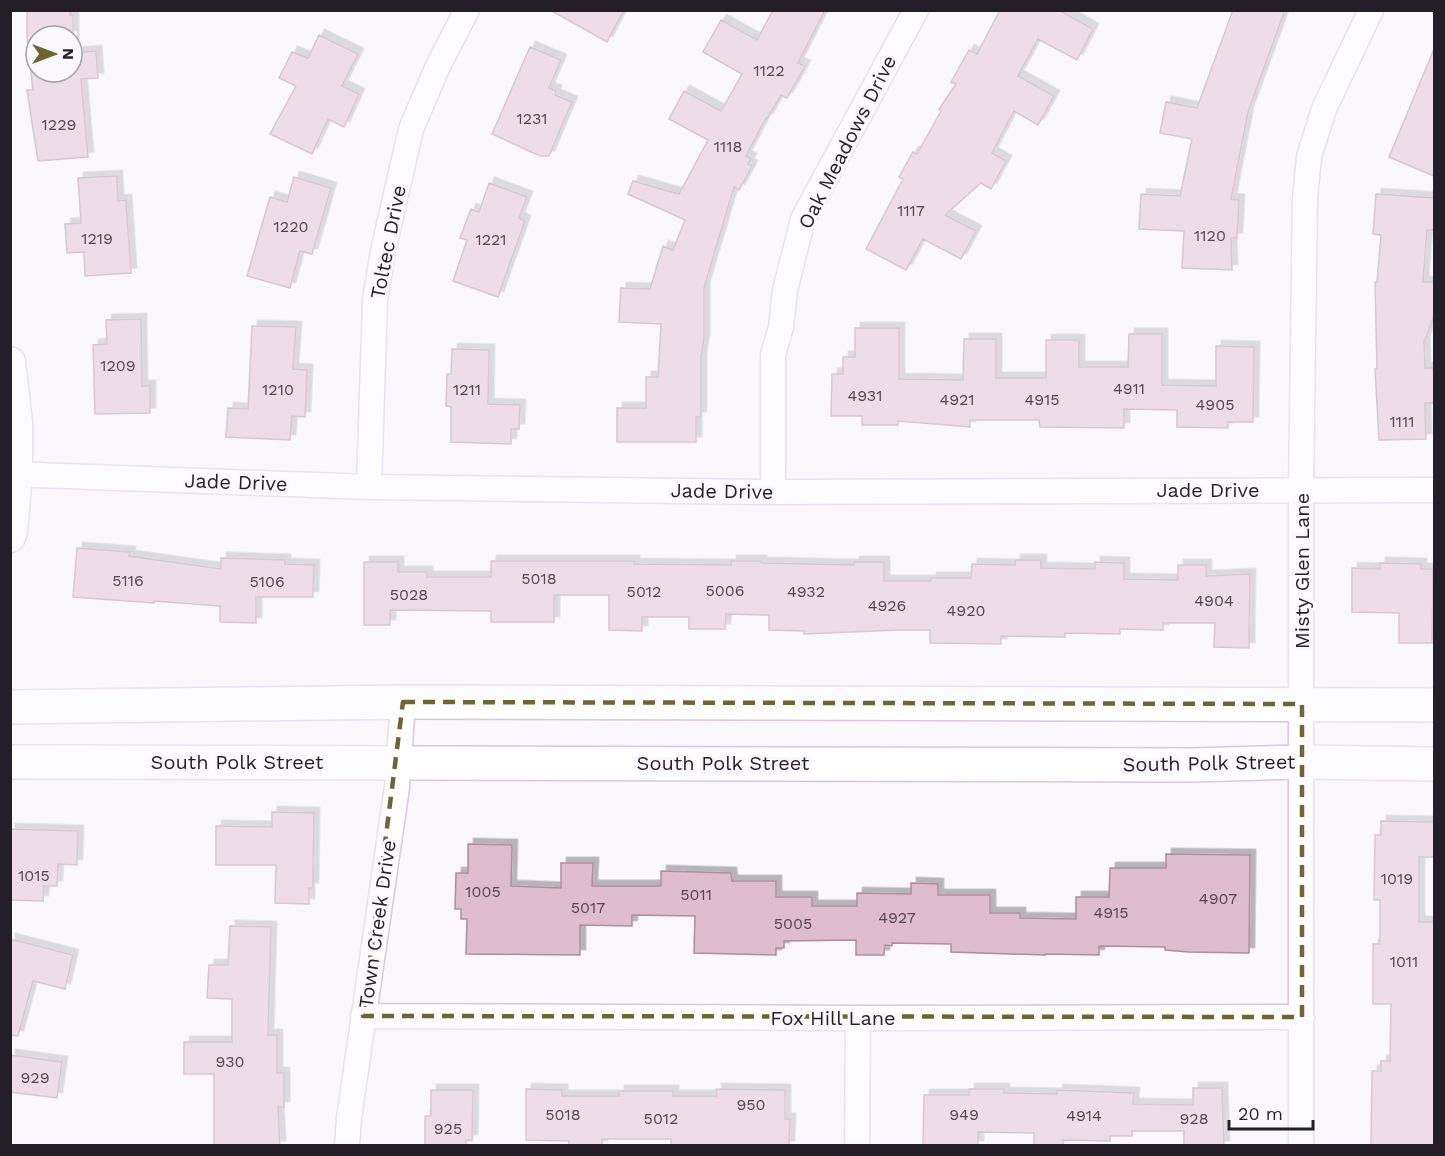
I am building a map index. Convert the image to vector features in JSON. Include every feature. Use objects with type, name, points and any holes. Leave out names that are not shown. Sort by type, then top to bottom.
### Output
[{"type":"main road","points":[[10,707],[403,702],[1434,705]]},
{"type":"main road","name":"South Polk Street","points":[[10,762],[1192,765],[1301,762],[1434,764]]},
{"type":"street","name":"Toltec Drive","points":[[369,487],[375,302],[383,251],[411,129],[438,66],[467,10]]},
{"type":"street","name":"Oak Meadows Drive","points":[[773,492],[773,355],[781,327],[785,290],[803,219],[916,10]]},
{"type":"street","name":"Misty Glen Lane","points":[[1301,1146],[1301,490],[1305,198],[1309,157],[1324,109],[1371,10]]},
{"type":"street","points":[[10,362],[17,422],[10,537]]},
{"type":"street","name":"Jade Drive","points":[[14,474],[369,487],[773,492],[1434,490]]},
{"type":"street","name":"Town Creek Drive","points":[[347,1146],[363,1016],[397,787],[403,702]]},
{"type":"street","name":"Fox Hill Lane","points":[[363,1016],[1302,1017]]},
{"type":"street","points":[[857,1146],[858,1018]]},
{"type":"highlighted area","points":[[403,702],[1302,704],[1302,1017],[363,1016]]},
{"type":"building","points":[[27,10],[70,10],[70,15],[73,15],[73,24],[27,24]]},
{"type":"building","points":[[550,10],[624,10],[607,42]]},
{"type":"building","points":[[773,10],[825,10],[798,63],[805,66],[787,98],[781,95],[766,118],[746,156],[751,159],[748,164],[752,166],[739,190],[734,187],[704,288],[701,417],[696,417],[696,442],[617,442],[617,408],[646,408],[646,377],[658,377],[661,324],[619,322],[621,288],[650,289],[663,246],[673,250],[685,220],[628,194],[633,181],[679,194],[708,140],[669,119],[684,91],[721,111],[742,74],[703,52],[721,20],[757,40]]},
{"type":"building","points":[[1000,10],[1059,10],[1093,29],[1077,60],[1038,39],[1018,76],[1054,96],[1038,125],[1014,111],[992,153],[1006,161],[991,189],[981,183],[945,215],[976,231],[961,259],[923,239],[906,270],[866,249],[903,179],[899,177],[913,152],[917,154],[941,111],[939,109],[956,84],[951,82],[969,50],[977,54]]},
{"type":"building","points":[[1233,10],[1285,10],[1248,112],[1231,199],[1239,200],[1237,238],[1231,238],[1232,270],[1182,268],[1184,231],[1139,229],[1141,194],[1180,196],[1192,139],[1160,133],[1166,102],[1197,108]]},
{"type":"building","points":[[319,35],[358,54],[342,86],[359,94],[344,127],[328,119],[312,154],[270,134],[296,86],[279,78],[292,52],[308,58]]},
{"type":"building","points":[[530,47],[561,60],[549,88],[556,91],[555,95],[572,102],[549,156],[540,156],[492,134]]},
{"type":"building","points":[[1434,49],[1434,176],[1389,157]]},
{"type":"building","points":[[96,51],[98,78],[84,79],[84,52]]},
{"type":"building","points":[[32,84],[81,84],[88,157],[38,161],[27,90],[33,90]]},
{"type":"building","points":[[117,176],[118,201],[126,200],[131,273],[85,276],[84,252],[67,253],[65,224],[81,223],[78,178]]},
{"type":"building","points":[[294,177],[331,188],[312,254],[300,251],[290,288],[247,276],[270,197],[287,202]]},
{"type":"building","points":[[489,183],[527,197],[519,218],[525,221],[498,297],[453,281],[467,240],[460,238],[471,209],[479,212]]},
{"type":"building","points":[[1376,194],[1434,198],[1434,230],[1427,230],[1423,282],[1434,282],[1434,316],[1424,342],[1425,368],[1434,368],[1434,403],[1425,403],[1426,439],[1379,440],[1375,369],[1377,369],[1375,282],[1377,282],[1381,235],[1373,234]]},
{"type":"building","points":[[141,319],[142,386],[150,386],[150,413],[95,414],[93,345],[107,344],[106,320]]},
{"type":"building","points":[[252,326],[296,327],[293,369],[307,370],[305,417],[292,416],[290,440],[226,437],[228,408],[248,409]]},
{"type":"building","points":[[855,328],[899,328],[899,379],[963,380],[964,339],[996,339],[996,378],[1046,378],[1046,340],[1079,340],[1079,367],[1128,367],[1129,334],[1162,334],[1162,385],[1216,386],[1216,346],[1254,347],[1253,422],[1228,422],[1228,428],[1177,427],[1177,410],[1124,409],[1124,428],[1040,427],[1039,420],[970,420],[970,427],[898,421],[898,425],[862,425],[862,416],[831,416],[832,374],[843,374],[843,357],[855,357]]},
{"type":"building","points":[[452,349],[489,350],[488,404],[520,405],[519,429],[511,429],[511,444],[451,442],[451,407],[446,406],[447,374],[451,374]]},
{"type":"building","points":[[77,548],[130,552],[129,556],[221,569],[221,558],[285,560],[285,564],[314,565],[313,597],[256,597],[256,623],[220,622],[220,606],[73,597]]},
{"type":"building","points":[[1015,560],[1041,560],[1041,568],[1095,569],[1095,562],[1124,563],[1124,579],[1178,580],[1178,565],[1206,565],[1206,576],[1250,574],[1249,648],[1214,647],[1215,623],[1163,623],[1163,630],[1120,629],[1120,634],[1065,633],[1065,637],[1001,636],[1001,644],[930,643],[930,630],[804,634],[804,631],[769,630],[769,615],[726,614],[725,629],[689,629],[689,617],[642,617],[642,631],[609,630],[609,595],[554,595],[554,622],[491,622],[491,611],[390,610],[390,625],[364,625],[364,562],[398,562],[398,572],[427,572],[427,577],[491,577],[491,561],[634,561],[634,564],[731,565],[731,561],[854,565],[854,562],[884,562],[884,581],[931,581],[931,578],[971,578],[972,564],[1015,565]]},
{"type":"building","points":[[1380,563],[1421,564],[1421,569],[1433,569],[1432,643],[1399,643],[1399,613],[1352,612],[1352,568],[1380,569]]},
{"type":"building","points":[[272,812],[314,813],[313,888],[309,888],[309,904],[275,903],[276,865],[216,865],[216,826],[272,827]]},
{"type":"building","points":[[1381,821],[1434,822],[1434,857],[1419,857],[1419,922],[1434,922],[1434,1146],[1371,1146],[1372,1071],[1381,1071],[1381,1061],[1390,1061],[1391,1004],[1373,1004],[1373,944],[1380,944],[1380,900],[1374,900],[1375,835],[1381,835]]},
{"type":"building","points":[[10,829],[78,831],[77,865],[58,864],[57,886],[44,886],[43,901],[10,900]]},
{"type":"building","points":[[468,844],[512,845],[511,886],[561,888],[561,863],[593,863],[592,886],[661,886],[661,871],[731,873],[732,881],[776,881],[776,897],[812,897],[812,906],[857,906],[857,893],[911,894],[911,883],[938,884],[938,895],[990,895],[990,913],[1020,913],[1020,918],[1076,919],[1076,897],[1109,897],[1110,868],[1166,868],[1166,854],[1250,855],[1249,953],[1189,952],[1165,950],[1165,947],[1099,946],[1099,955],[1045,955],[951,952],[951,944],[892,943],[892,946],[885,945],[884,955],[856,955],[856,940],[784,941],[784,948],[776,948],[776,955],[694,953],[695,916],[632,915],[632,926],[580,925],[580,955],[466,954],[467,919],[461,919],[461,909],[455,909],[456,873],[468,873]]},
{"type":"building","points":[[230,926],[271,927],[268,1035],[277,1035],[277,1073],[284,1073],[284,1107],[278,1107],[280,1146],[214,1146],[214,1074],[184,1074],[184,1042],[232,1042],[232,999],[207,998],[209,965],[228,965]]},
{"type":"building","points":[[10,939],[73,955],[65,989],[33,981],[18,1036],[10,1035]]},
{"type":"building","points":[[10,1055],[62,1062],[57,1098],[10,1092]]},
{"type":"building","points":[[1193,1088],[1222,1088],[1224,1146],[1184,1146],[1184,1131],[1132,1131],[1132,1136],[1110,1136],[1110,1141],[1063,1140],[1063,1146],[1034,1146],[1034,1133],[978,1132],[978,1146],[923,1146],[924,1095],[969,1095],[969,1089],[1004,1089],[1004,1093],[1057,1094],[1057,1090],[1134,1093],[1133,1104],[1193,1105]]},
{"type":"building","points":[[526,1089],[562,1090],[562,1096],[619,1096],[619,1091],[673,1091],[673,1096],[717,1096],[716,1089],[785,1090],[785,1119],[790,1119],[789,1146],[671,1146],[671,1139],[602,1139],[602,1146],[569,1146],[569,1141],[526,1140]]},
{"type":"building","points":[[431,1090],[473,1090],[472,1140],[466,1140],[466,1146],[425,1146],[425,1116],[431,1116]]}]
